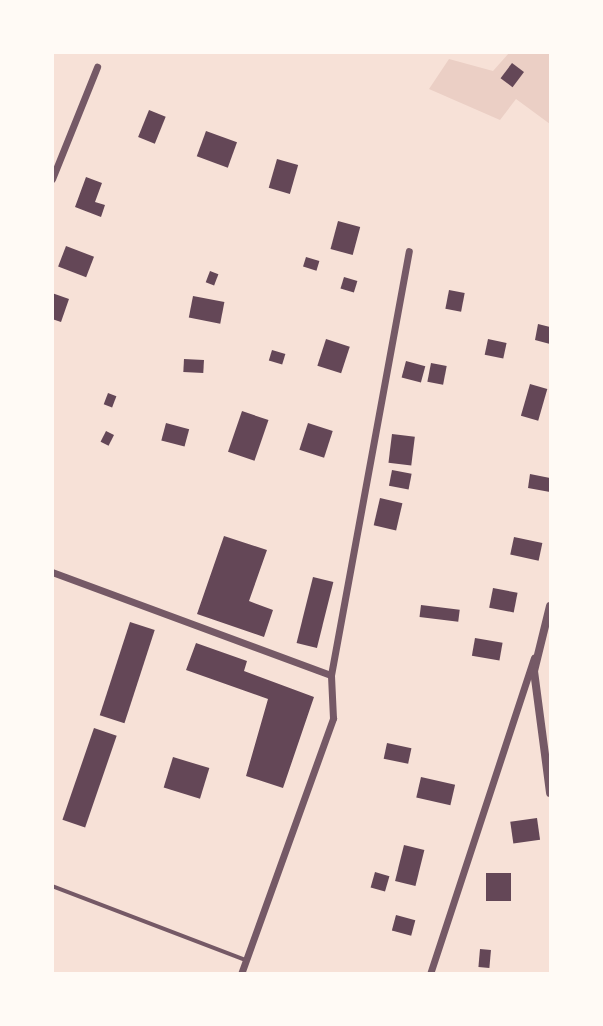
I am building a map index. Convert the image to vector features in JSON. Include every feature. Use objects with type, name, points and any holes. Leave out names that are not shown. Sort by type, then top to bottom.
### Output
[{"type":"street","points":[[52,179],[97,67]]},
{"type":"street","points":[[241,974],[333,718],[331,675],[408,251]]},
{"type":"street","points":[[52,572],[331,675]]},
{"type":"street","points":[[430,974],[551,606]]},
{"type":"street","points":[[541,637],[535,698],[551,793]]},
{"type":"lane","points":[[52,886],[246,960]]},
{"type":"shaded area","points":[[509,53],[550,53],[550,124],[516,99],[500,120],[429,89],[449,59],[493,71]]},
{"type":"building","points":[[512,63],[524,72],[513,87],[501,78]]},
{"type":"building","points":[[149,110],[166,117],[155,144],[138,137]]},
{"type":"building","points":[[206,131],[237,142],[228,168],[197,156]]},
{"type":"building","points":[[277,159],[298,165],[290,194],[269,188]]},
{"type":"building","points":[[86,177],[102,183],[95,202],[105,205],[101,217],[75,207]]},
{"type":"building","points":[[338,221],[360,227],[353,255],[330,249]]},
{"type":"building","points":[[66,246],[94,257],[86,277],[58,267]]},
{"type":"building","points":[[306,257],[319,261],[316,271],[303,267]]},
{"type":"building","points":[[210,271],[218,274],[214,285],[206,282]]},
{"type":"building","points":[[344,277],[357,281],[354,293],[340,288]]},
{"type":"building","points":[[449,290],[465,293],[461,312],[445,309]]},
{"type":"building","points":[[52,293],[69,299],[61,322],[52,319]]},
{"type":"building","points":[[193,296],[224,302],[220,324],[189,318]]},
{"type":"building","points":[[538,324],[550,327],[550,344],[535,340]]},
{"type":"building","points":[[326,339],[350,347],[341,373],[317,366]]},
{"type":"building","points":[[488,339],[507,343],[503,359],[485,355]]},
{"type":"building","points":[[272,350],[285,354],[282,365],[269,361]]},
{"type":"building","points":[[184,359],[204,360],[203,373],[183,372]]},
{"type":"building","points":[[406,361],[425,366],[421,383],[402,377]]},
{"type":"building","points":[[431,363],[447,366],[443,385],[427,382]]},
{"type":"building","points":[[530,384],[547,389],[538,421],[521,416]]},
{"type":"building","points":[[108,393],[116,396],[112,407],[104,404]]},
{"type":"building","points":[[242,411],[268,420],[254,461],[228,452]]},
{"type":"building","points":[[166,423],[189,429],[185,447],[161,440]]},
{"type":"building","points":[[308,423],[333,431],[324,458],[299,450]]},
{"type":"building","points":[[106,431],[114,435],[109,446],[101,442]]},
{"type":"building","points":[[392,434],[415,437],[411,466],[388,463]]},
{"type":"building","points":[[392,470],[412,474],[409,490],[389,486]]},
{"type":"building","points":[[530,474],[550,478],[550,492],[528,488]]},
{"type":"building","points":[[380,498],[402,503],[396,530],[374,525]]},
{"type":"building","points":[[224,536],[267,550],[249,601],[273,610],[264,637],[197,614]]},
{"type":"building","points":[[514,537],[542,543],[539,561],[510,555]]},
{"type":"building","points":[[313,577],[333,582],[317,648],[297,643]]},
{"type":"building","points":[[493,588],[518,593],[514,612],[489,608]]},
{"type":"building","points":[[421,605],[460,610],[458,622],[420,617]]},
{"type":"building","points":[[130,622],[155,630],[124,723],[100,715]]},
{"type":"building","points":[[475,638],[503,643],[499,661],[472,656]]},
{"type":"building","points":[[196,643],[247,661],[244,671],[314,697],[283,788],[246,776],[268,699],[186,670]]},
{"type":"building","points":[[94,728],[117,736],[85,828],[62,820]]},
{"type":"building","points":[[387,743],[411,748],[408,764],[384,759]]},
{"type":"building","points":[[173,757],[209,768],[200,799],[164,788]]},
{"type":"building","points":[[421,777],[455,785],[450,805],[416,797]]},
{"type":"building","points":[[537,818],[540,840],[513,844],[510,822]]},
{"type":"building","points":[[404,845],[424,850],[415,886],[395,881]]},
{"type":"building","points":[[375,872],[389,876],[385,892],[371,887]]},
{"type":"building","points":[[486,873],[511,873],[511,901],[486,901]]},
{"type":"building","points":[[396,915],[415,920],[411,936],[392,930]]},
{"type":"building","points":[[480,949],[491,950],[489,968],[478,967]]}]
